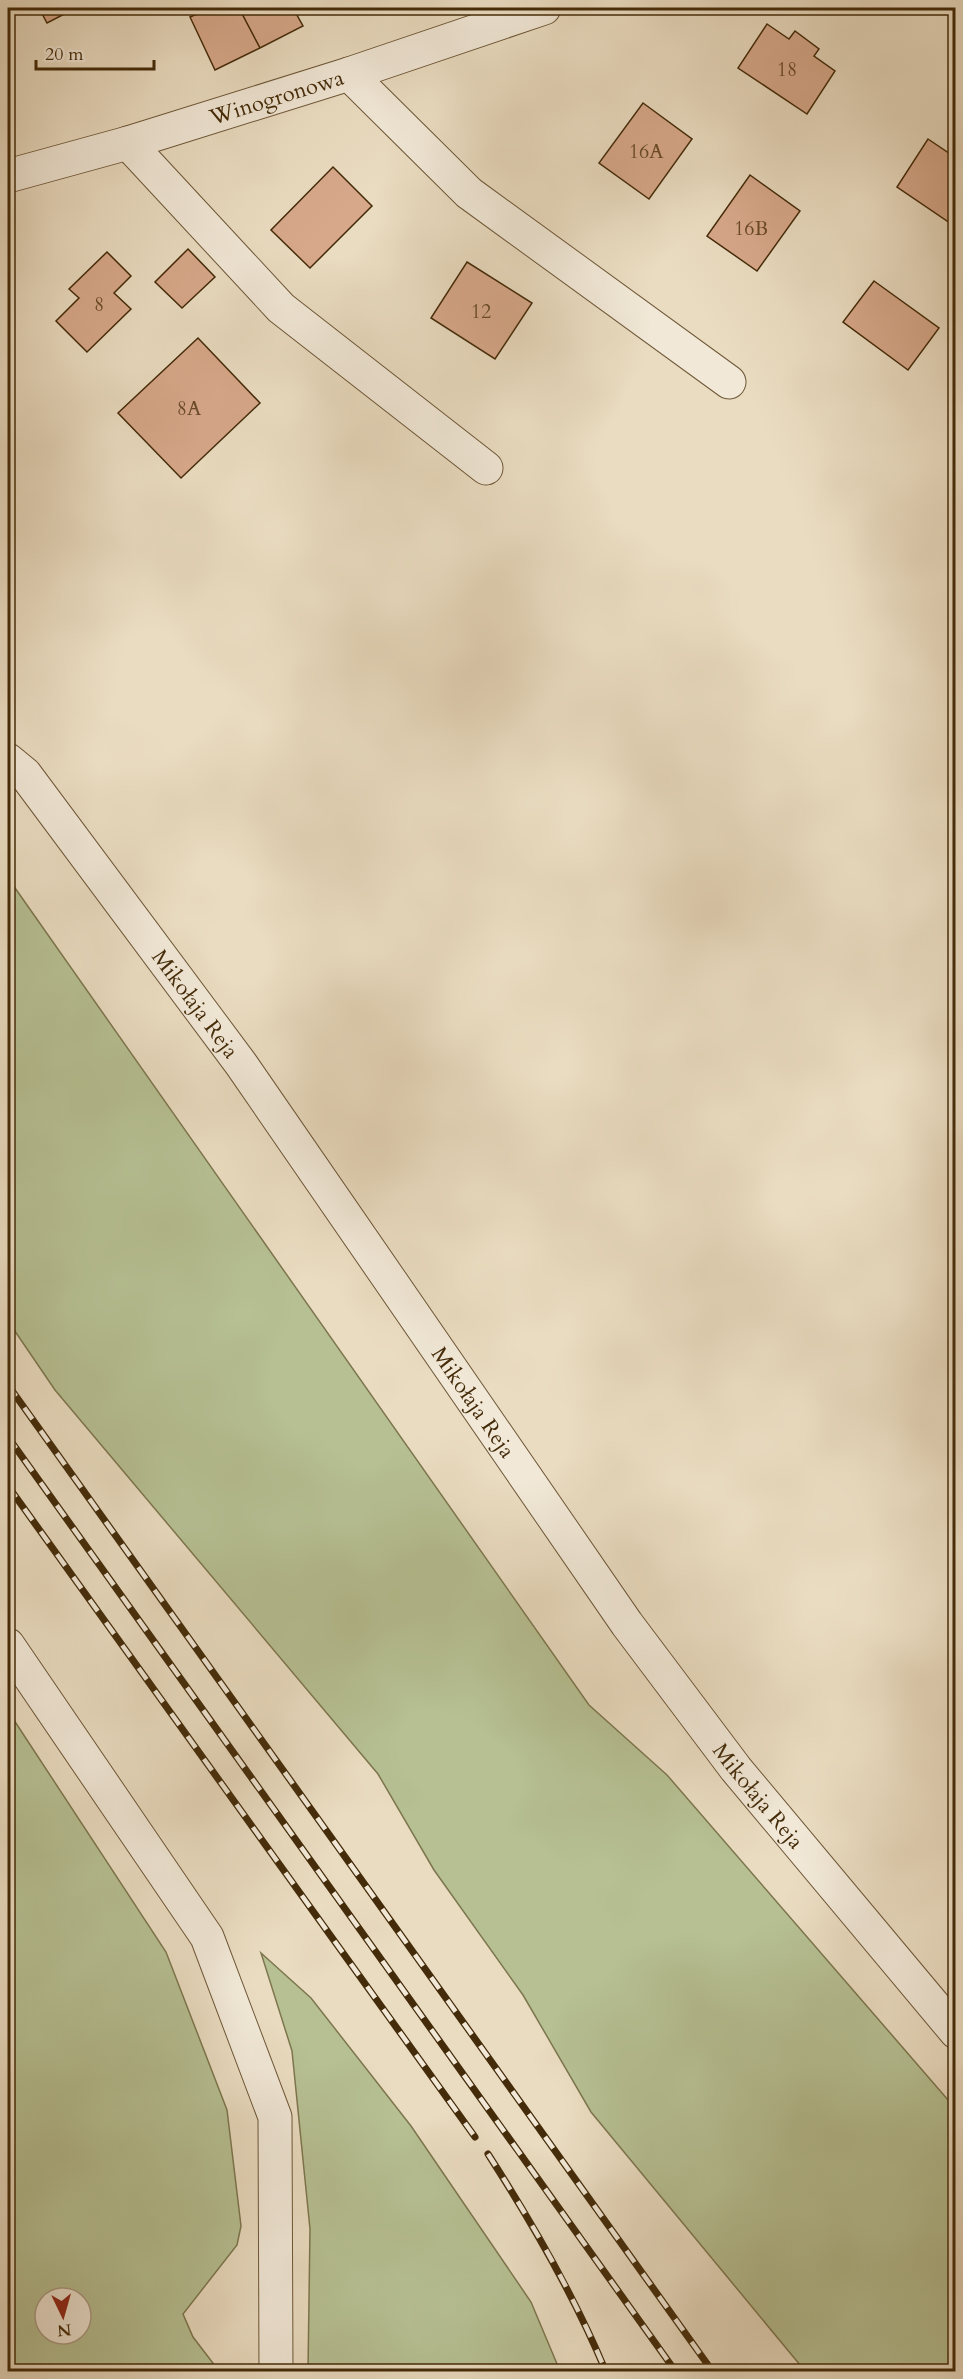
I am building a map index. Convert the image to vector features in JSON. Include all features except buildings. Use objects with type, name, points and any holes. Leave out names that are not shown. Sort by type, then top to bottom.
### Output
[{"type":"street","name":"Winogronowa","points":[[8,176],[128,143],[349,74],[544,8]]},
{"type":"street","points":[[349,74],[469,192],[729,382]]},
{"type":"street","points":[[128,143],[281,308],[486,468]]},
{"type":"street","name":"Mikołaja Reja","points":[[8,760],[25,774],[241,1064],[627,1624],[736,1769],[956,2031]]},
{"type":"street","points":[[8,1645],[207,1937],[275,2117],[276,2372]]},
{"type":"green space","points":[[8,878],[589,1705],[667,1775],[955,2108],[955,2371],[805,2371],[591,2112],[523,1995],[434,1870],[378,1774],[55,1390],[8,1321]]},
{"type":"green space","points":[[8,1711],[166,1952],[227,2110],[241,2226],[237,2245],[183,2314],[193,2337],[219,2371],[8,2371]]},
{"type":"green space","points":[[261,1953],[311,1998],[411,2126],[531,2302],[560,2371],[308,2371],[310,2229],[292,2051]]},
{"type":"railway","points":[[8,1385],[713,2372]]},
{"type":"railway","points":[[8,1437],[676,2372]]},
{"type":"railway","points":[[8,1486],[475,2137]]},
{"type":"railway","points":[[488,2154],[552,2260],[606,2372]]}]
